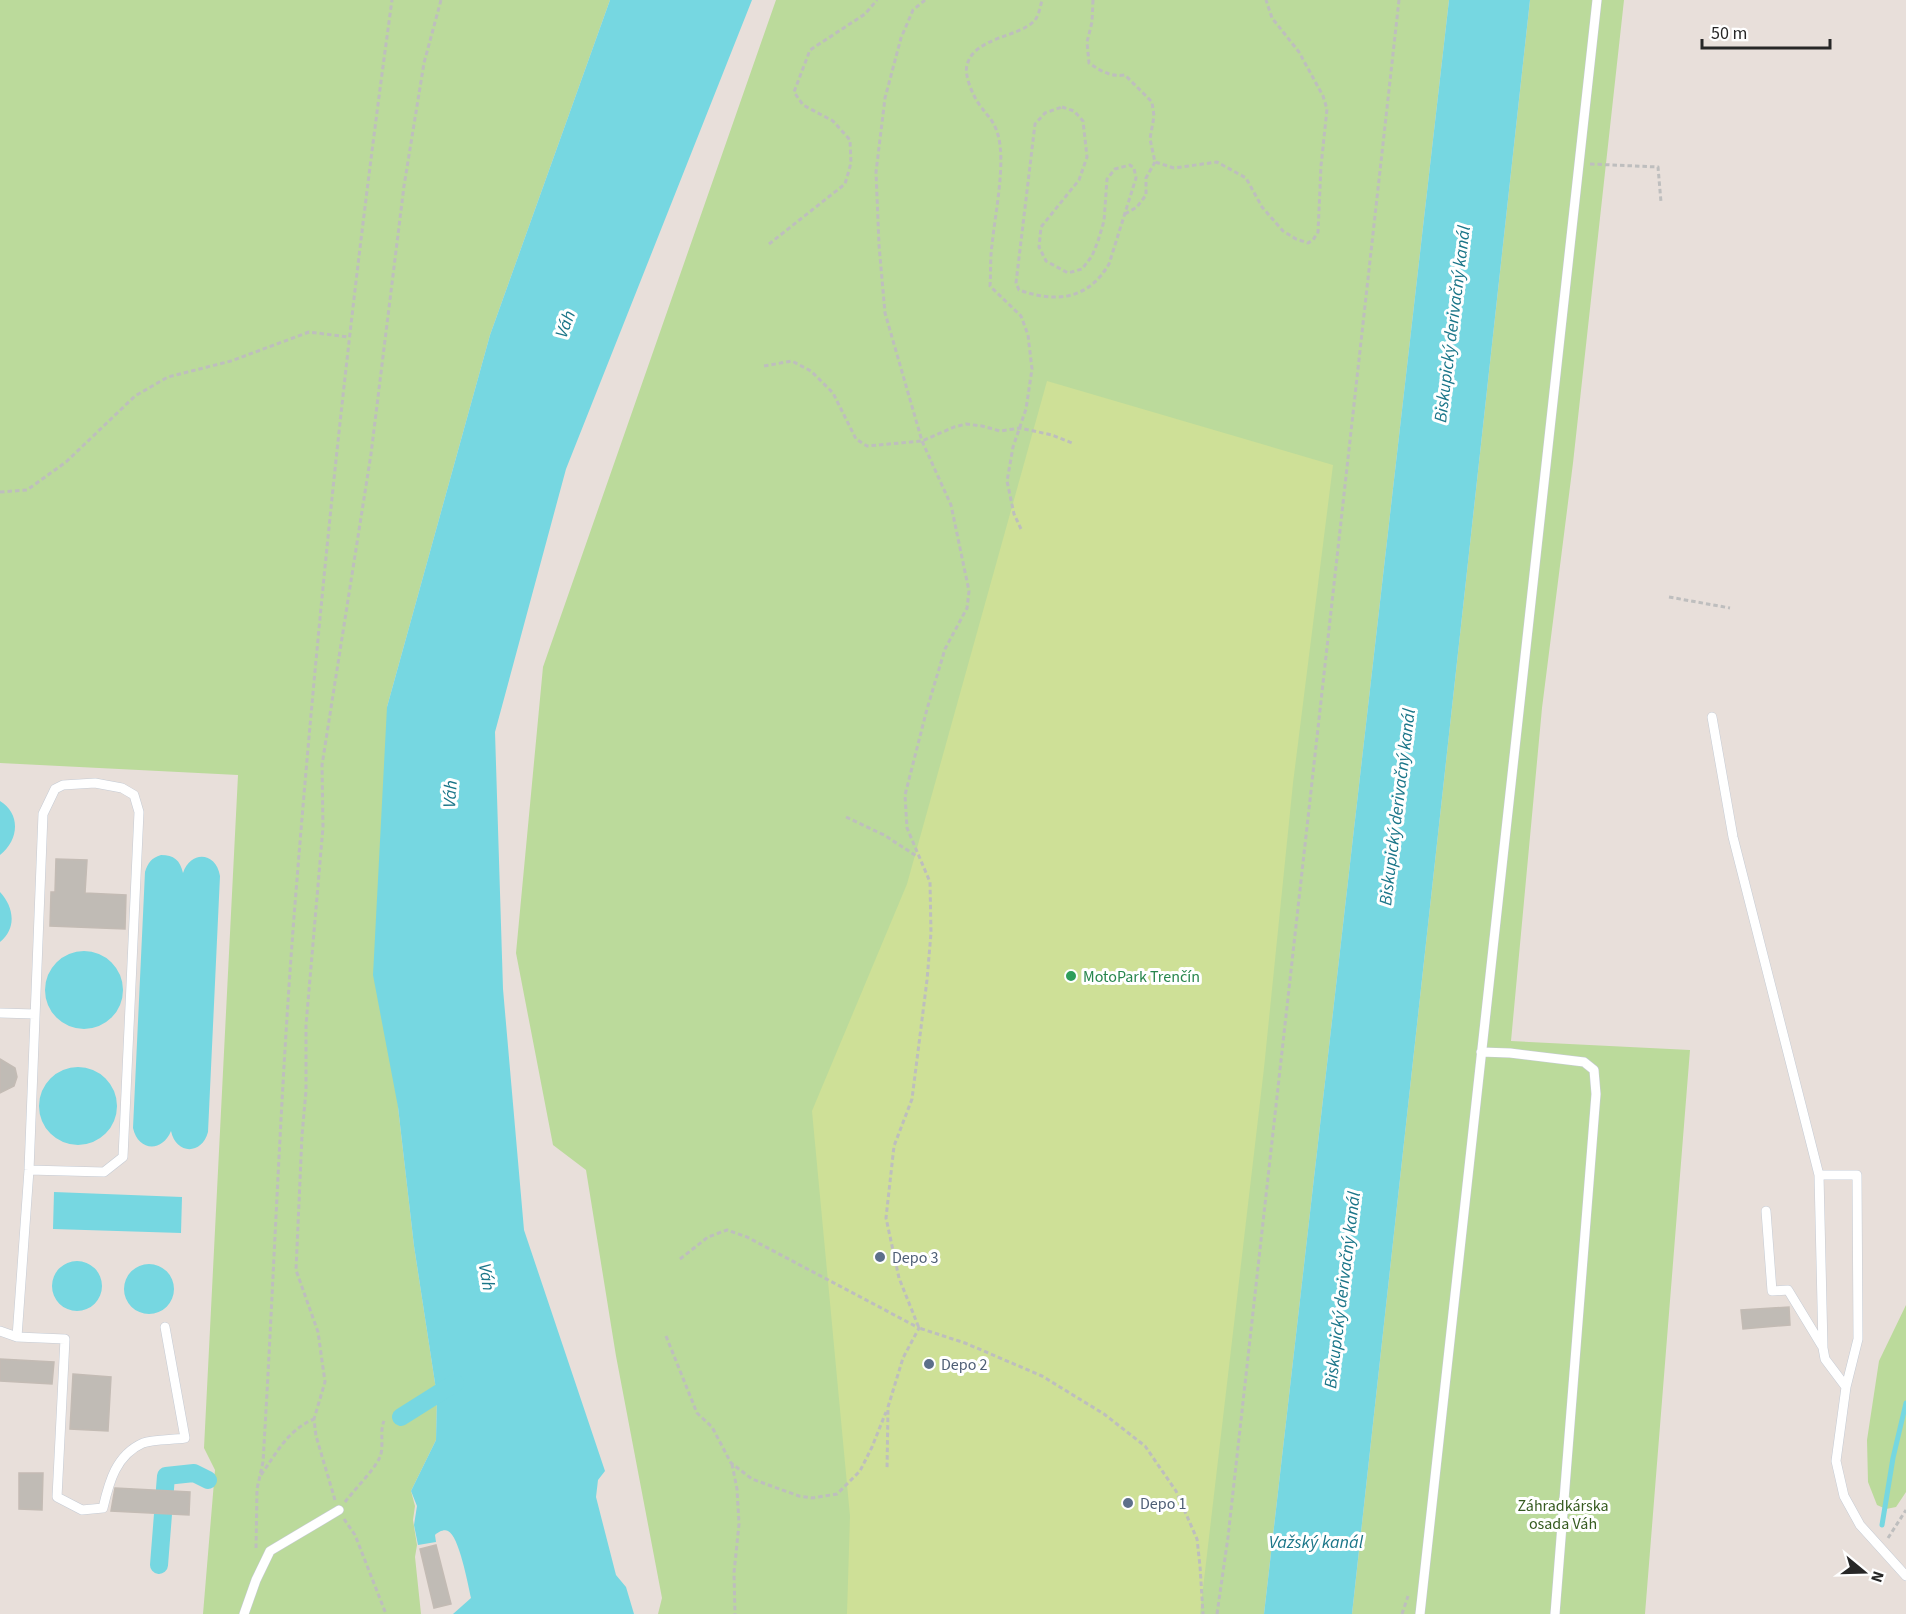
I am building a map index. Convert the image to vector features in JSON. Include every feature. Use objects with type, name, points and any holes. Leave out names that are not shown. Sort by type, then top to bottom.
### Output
[{"type":"lane","points":[[1420,1614],[1597,0]]},
{"type":"lane","points":[[1712,717],[1733,837],[1819,1175],[1823,1348],[1825,1359],[1846,1387]]},
{"type":"lane","points":[[17,1336],[29,1170],[43,814],[55,789],[63,785],[95,783],[122,788],[134,795],[139,812],[123,1157],[104,1172],[29,1170]]},
{"type":"lane","points":[[0,1013],[35,1014]]},
{"type":"lane","points":[[1481,1052],[1510,1053],[1584,1062],[1594,1070],[1596,1094],[1555,1614]]},
{"type":"lane","points":[[1819,1175],[1857,1175],[1857,1339],[1846,1387],[1836,1461],[1844,1496],[1860,1525],[1906,1576]]},
{"type":"lane","points":[[1766,1211],[1772,1291],[1788,1290],[1823,1348]]},
{"type":"lane","points":[[0,1331],[17,1336],[64,1339],[57,1497],[82,1510],[103,1508],[110,1479],[122,1458],[144,1443],[185,1438],[165,1327]]},
{"type":"lane","points":[[244,1614],[256,1580],[270,1551],[339,1510]]},
{"type":"path","points":[[256,1580],[256,1489],[263,1462],[294,920],[329,512],[348,337],[392,0]]},
{"type":"path","points":[[386,1614],[355,1535],[339,1510],[322,1462],[314,1419],[325,1382],[318,1332],[296,1270],[306,1091],[306,1025],[323,827],[322,765],[371,454],[404,186],[424,63],[441,0]]},
{"type":"path","points":[[770,244],[845,184],[852,163],[850,140],[833,121],[802,105],[794,92],[810,50],[865,14],[877,0]]},
{"type":"path","points":[[731,1463],[752,1479],[799,1496],[812,1498],[837,1494],[860,1471],[872,1447],[888,1407],[903,1358],[919,1328],[899,1278],[886,1218],[894,1146],[912,1099],[931,933],[930,882],[907,828],[905,795],[945,649],[967,608],[969,591],[951,505],[922,441],[885,313],[876,172],[885,98],[901,38],[913,10],[925,0]]},
{"type":"path","points":[[1021,529],[1014,514],[1006,481],[1013,447],[1026,409],[1032,369],[1028,335],[1021,316],[990,286],[991,248],[999,189],[999,136],[992,118],[978,103],[966,66],[973,55],[994,39],[1028,27],[1036,20],[1042,0]]},
{"type":"path","points":[[1093,0],[1092,22],[1087,42],[1089,63],[1104,73],[1116,76],[1125,75],[1152,102],[1154,116],[1150,139],[1155,162],[1146,178],[1146,195],[1137,207],[1125,215],[1109,264],[1102,276],[1076,295],[1059,297],[1032,295],[1019,290],[1016,283],[1035,124],[1045,113],[1062,107],[1074,111],[1083,121],[1087,157],[1079,180],[1041,227],[1039,247],[1046,261],[1068,273],[1082,269],[1092,256],[1104,221],[1107,179],[1115,169],[1130,165],[1134,168],[1136,177],[1125,215]]},
{"type":"path","points":[[1155,162],[1174,168],[1217,162],[1246,178],[1262,207],[1282,231],[1308,243],[1313,240],[1317,232],[1320,166],[1327,110],[1323,96],[1299,52],[1272,18],[1266,0]]},
{"type":"path","points":[[1217,1614],[1237,1456],[1399,0]]},
{"type":"path","points":[[1579,164],[1658,167],[1661,202]]},
{"type":"path","points":[[0,492],[27,490],[66,462],[135,396],[168,377],[231,361],[309,332],[348,337]]},
{"type":"path","points":[[764,366],[792,361],[811,371],[833,393],[856,439],[867,446],[922,441],[966,424],[1000,431],[1020,428],[1052,435],[1072,443]]},
{"type":"path","points":[[1669,597],[1730,608]]},
{"type":"path","points":[[846,817],[884,835],[920,858]]},
{"type":"path","points":[[680,1259],[708,1237],[727,1230],[747,1237],[919,1328],[965,1343],[1042,1376],[1104,1414],[1145,1446],[1176,1491],[1197,1539],[1203,1614]]},
{"type":"path","points":[[666,1336],[697,1413],[712,1427],[731,1463],[737,1489],[739,1524],[734,1573],[735,1614]]},
{"type":"path","points":[[887,1470],[888,1407]]},
{"type":"path","points":[[260,1476],[285,1441],[301,1425],[314,1419]]},
{"type":"path","points":[[339,1510],[380,1458],[384,1421]]},
{"type":"path","points":[[1882,1547],[1906,1510]]},
{"type":"green space","points":[[0,0],[610,0],[490,335],[387,707],[398,1107],[414,1246],[437,1396],[436,1440],[411,1491],[415,1506],[413,1520],[417,1545],[415,1557],[421,1614],[203,1614],[215,1470],[204,1448],[238,775],[0,763]]},
{"type":"green space","points":[[776,0],[1449,0],[1264,1614],[658,1614],[662,1598],[616,1356],[586,1170],[553,1145],[516,953],[543,667]]},
{"type":"green space","name":"Záhradkárska osada Váh","points":[[1530,0],[1624,0],[1573,463],[1542,708],[1511,1041],[1690,1050],[1645,1614],[1352,1614]]},
{"type":"green space","name":"MotoPark Trenčín","points":[[1047,381],[1333,465],[1293,783],[1264,1068],[1200,1614],[847,1614],[850,1516],[812,1111],[907,884]]},
{"type":"green space","points":[[1906,1305],[1906,1492],[1896,1507],[1886,1509],[1877,1505],[1868,1482],[1867,1440],[1879,1361]]},
{"type":"water","name":"Váh","points":[[610,0],[752,0],[566,469],[495,732],[503,989],[524,1230],[605,1471],[598,1480],[596,1497],[616,1575],[626,1587],[634,1614],[453,1614],[471,1598],[456,1542],[445,1530],[435,1535],[436,1542],[418,1545],[414,1525],[417,1506],[411,1491],[436,1440],[437,1396],[414,1246],[398,1107],[373,975],[387,707],[490,335]]},
{"type":"water","name":"Važský kanál","points":[[1449,0],[1530,0],[1352,1614],[1264,1614]]},
{"type":"water","points":[[0,801],[12,813],[15,827],[11,842],[0,855]]},
{"type":"water","points":[[161,855],[176,859],[183,873],[192,860],[209,858],[218,868],[220,876],[208,1132],[200,1145],[189,1149],[178,1145],[171,1131],[162,1143],[156,1146],[145,1145],[136,1136],[133,1128],[145,872],[150,861]]},
{"type":"water","points":[[0,892],[8,904],[12,917],[9,930],[0,942]]},
{"type":"water","points":[[84,951],[99,954],[112,962],[120,975],[123,990],[120,1005],[112,1018],[99,1026],[84,1029],[69,1026],[56,1018],[48,1005],[45,990],[48,975],[56,962],[69,954]]},
{"type":"water","points":[[78,1067],[93,1070],[106,1078],[114,1091],[117,1106],[114,1121],[106,1134],[93,1142],[78,1145],[63,1142],[50,1134],[42,1121],[39,1106],[42,1091],[50,1078],[63,1070]]},
{"type":"water","points":[[54,1192],[182,1197],[181,1233],[53,1229]]},
{"type":"water","points":[[77,1261],[91,1265],[98,1272],[102,1286],[98,1300],[91,1307],[77,1311],[63,1307],[56,1300],[52,1286],[56,1272],[63,1265]]},
{"type":"water","points":[[149,1264],[163,1268],[170,1275],[174,1289],[170,1303],[163,1310],[149,1314],[135,1310],[128,1303],[124,1289],[128,1275],[135,1268]]},
{"type":"building","points":[[56,859],[87,860],[85,893],[126,895],[125,929],[50,926],[51,892],[55,892]]},
{"type":"building","points":[[0,1059],[15,1068],[17,1077],[14,1086],[0,1093]]},
{"type":"building","points":[[1789,1307],[1790,1325],[1743,1329],[1741,1310]]},
{"type":"building","points":[[0,1359],[54,1362],[52,1384],[0,1381]]},
{"type":"building","points":[[73,1374],[111,1377],[108,1431],[70,1429]]},
{"type":"building","points":[[19,1473],[43,1473],[42,1510],[19,1509]]},
{"type":"building","points":[[115,1488],[190,1492],[189,1515],[111,1511]]},
{"type":"building","points":[[436,1545],[451,1604],[434,1608],[420,1549]]},
{"type":"waterway","points":[[401,1417],[455,1383]]},
{"type":"waterway","points":[[1882,1525],[1893,1458],[1906,1403]]},
{"type":"waterway","points":[[159,1565],[166,1476],[194,1473],[208,1480]]},
{"type":"place","name":"MotoPark Trenčín","points":[[1071,976]]},
{"type":"place","name":"Depo 3","points":[[880,1257]]},
{"type":"place","name":"Depo 2","points":[[929,1364]]},
{"type":"place","name":"Depo 1","points":[[1128,1503]]},
{"type":"water label","name":"Biskupický derivačný kanál","points":[[1452,324]]},
{"type":"water label","name":"Biskupický derivačný kanál","points":[[1397,807]]},
{"type":"water label","name":"Biskupický derivačný kanál","points":[[1342,1290]]}]
